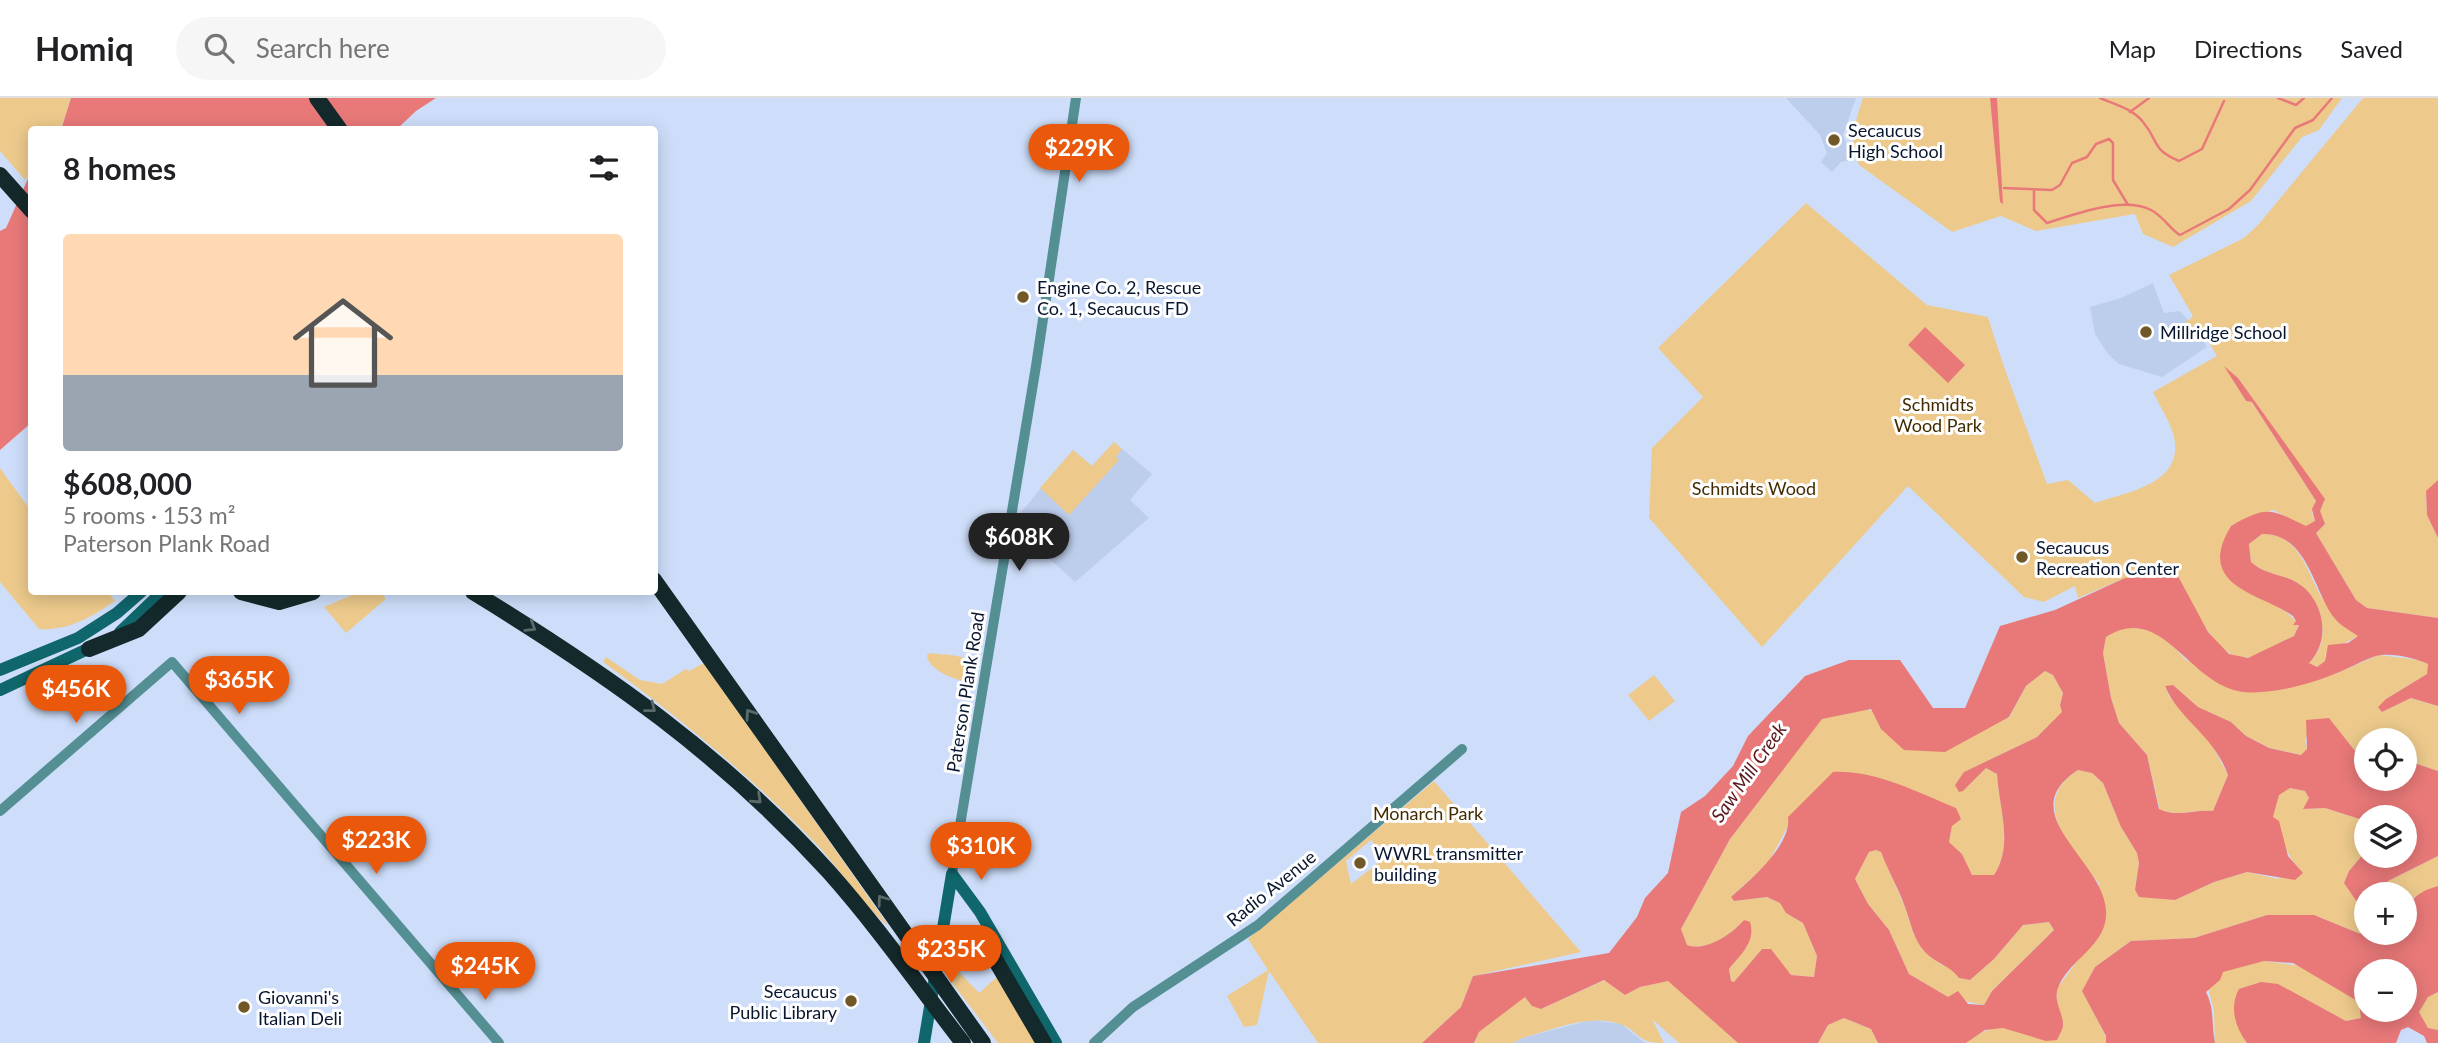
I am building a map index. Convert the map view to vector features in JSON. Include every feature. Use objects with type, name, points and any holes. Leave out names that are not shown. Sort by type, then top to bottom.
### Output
[{"type":"highway","points":[[317,98],[337,126]]},
{"type":"highway","points":[[0,175],[28,206]]},
{"type":"highway","points":[[658,586],[983,1043]]},
{"type":"highway","points":[[83,643],[139,629],[176,595]]},
{"type":"highway","points":[[252,595],[279,602],[303,595]]},
{"type":"highway","points":[[478,595],[613,680],[733,776],[801,842],[852,899],[961,1043]]},
{"type":"highway","points":[[942,941],[971,935],[985,944],[1044,1043]]},
{"type":"highway","points":[[922,955],[995,1043]]},
{"type":"main road","points":[[0,690],[83,643],[137,595]]},
{"type":"main road","points":[[83,643],[85,638],[113,624],[147,595]]},
{"type":"main road","points":[[0,670],[83,643],[132,623],[159,595]]},
{"type":"main road","name":"Paterson Plank Road","points":[[924,1043],[952,874]]},
{"type":"main road","points":[[952,874],[980,912],[1056,1043]]},
{"type":"street","name":"Paterson Plank Road","points":[[952,874],[1036,366],[1076,98]]},
{"type":"street","points":[[0,811],[173,662],[499,1043]]},
{"type":"street","name":"Radio Avenue","points":[[1094,1043],[1133,1007],[1250,932],[1462,748]]},
{"type":"shaded area","name":"Secaucus High School","points":[[1786,98],[1856,98],[1843,135],[1852,160],[1841,162],[1832,172],[1821,162],[1827,153],[1820,135]]},
{"type":"shaded area","name":"Millridge School","points":[[2153,283],[2164,313],[2180,311],[2197,330],[2207,347],[2162,377],[2119,364],[2108,354],[2095,334],[2090,307],[2121,298]]},
{"type":"shaded area","points":[[1114,442],[1152,474],[1130,500],[1149,518],[1075,582],[1018,530],[1022,511],[1073,450],[1092,466]]},
{"type":"shaded area","points":[[1591,1020],[1621,1024],[1645,1043],[1513,1043],[1522,1038]]},
{"type":"green space","points":[[0,98],[71,98],[62,126],[28,126],[28,176],[25,180],[0,151]]},
{"type":"green space","points":[[1863,98],[2342,98],[2319,130],[2302,137],[2251,201],[2173,247],[2143,234],[2135,214],[2036,231],[2001,216],[1952,232],[1859,165],[1854,139]]},
{"type":"green space","points":[[2363,98],[2438,98],[2438,480],[2426,492],[2427,515],[2438,538],[2438,618],[2367,608],[2356,600],[2316,533],[2325,524],[2319,511],[2324,503],[2238,378],[2228,371],[2246,401],[2252,402],[2316,501],[2312,513],[2315,522],[2306,527],[2273,510],[2231,526],[2222,557],[2226,576],[2286,612],[2299,624],[2294,636],[2250,657],[2238,657],[2216,641],[2197,614],[2178,576],[2125,578],[2078,598],[2075,586],[2044,602],[2024,597],[1908,486],[1762,647],[1649,518],[1652,448],[1703,397],[1658,348],[1806,203],[1927,305],[1988,317],[2047,484],[2068,480],[2095,503],[2151,484],[2171,466],[2175,453],[2174,437],[2168,420],[2153,392],[2217,356],[2197,323],[2183,334],[2178,329],[2193,316],[2169,275],[2244,238],[2258,225]]},
{"type":"green space","points":[[1114,442],[1122,449],[1116,457],[1119,460],[1069,515],[1040,488],[1073,450],[1092,466]]},
{"type":"green space","points":[[0,468],[28,507],[28,595],[110,595],[115,601],[70,625],[39,629],[0,582]]},
{"type":"green space","points":[[2262,534],[2275,535],[2293,546],[2321,596],[2343,623],[2358,636],[2325,654],[2325,661],[2317,667],[2309,663],[2321,643],[2323,632],[2318,609],[2313,598],[2296,582],[2261,569],[2251,562],[2249,544]]},
{"type":"green space","points":[[352,595],[383,595],[386,599],[346,633],[324,607]]},
{"type":"green space","points":[[2121,627],[2148,629],[2165,638],[2187,661],[2335,674],[2379,655],[2419,660],[2428,664],[2427,674],[2386,699],[2382,712],[2411,698],[2438,706],[2438,771],[2417,764],[2417,728],[2354,728],[2354,750],[2328,718],[2305,739],[2307,749],[2302,755],[2269,748],[2246,736],[2231,722],[2198,707],[2173,685],[2165,687],[2169,696],[2207,736],[2228,775],[2213,811],[2173,813],[2160,810],[2147,755],[2119,723],[2111,698],[2103,653],[2106,637]]},
{"type":"green space","points":[[930,653],[962,657],[977,669],[968,682],[956,679],[932,665],[927,655]]},
{"type":"green space","points":[[606,657],[640,680],[662,684],[686,669],[689,671],[704,663],[888,925],[818,846],[767,796],[687,727],[603,662]]},
{"type":"green space","points":[[2045,671],[2053,675],[2063,693],[2060,705],[2063,712],[2037,737],[1964,772],[1963,791],[1986,768],[1997,774],[2004,839],[2000,863],[1994,875],[1972,876],[1962,854],[1949,842],[1952,826],[1789,824],[1768,863],[1731,897],[1734,901],[1767,897],[1780,903],[1787,913],[1803,923],[1817,956],[1814,977],[1791,975],[1762,949],[1734,983],[1731,981],[1729,969],[1748,945],[1744,920],[1726,936],[1710,944],[1694,947],[1687,945],[1681,929],[1730,839],[1822,718],[1868,709],[1873,712],[2009,718],[2026,686]]},
{"type":"green space","points":[[1654,675],[1675,701],[1649,721],[1628,695]]},
{"type":"green space","points":[[2078,770],[2092,773],[2103,783],[2121,827],[2137,853],[2139,863],[2135,890],[2175,900],[2214,882],[2247,872],[2278,879],[2298,867],[2290,856],[2273,817],[2279,794],[2290,788],[2305,791],[2309,798],[2304,809],[2325,808],[2354,817],[2354,865],[2344,883],[2354,897],[2354,931],[2314,915],[2267,915],[2194,938],[2131,941],[2095,967],[2083,991],[2106,1037],[2106,1043],[1966,1043],[1981,1033],[2004,1028],[2033,1037],[2057,1039],[2063,1025],[2056,1001],[2058,987],[2084,952],[2099,884],[2059,826],[2055,811],[2056,797],[2063,783]]},
{"type":"green space","name":"Monarch Park","points":[[1434,781],[1581,952],[1473,976],[1461,1007],[1422,1043],[1318,1043],[1269,971],[1257,1025],[1244,1027],[1227,996],[1268,970],[1248,939]],"holes":[[[1371,840],[1386,857],[1351,884],[1346,861]]]},
{"type":"green space","points":[[1869,852],[1881,852],[1914,935],[1940,964],[1953,969],[1960,978],[1970,980],[1994,959],[2023,925],[2049,922],[2054,930],[1992,991],[1984,1005],[1949,998],[1909,974],[1889,930],[1868,904],[1855,879]]},
{"type":"green space","points":[[2438,856],[2438,886],[2417,896],[2417,882],[2387,882],[2417,868]]},
{"type":"green space","points":[[2264,961],[2302,966],[2354,999],[2354,1020],[2346,1021],[2307,1000],[2235,1017],[2247,1043],[2215,1043],[2214,1011],[2208,988],[2224,971]]},
{"type":"green space","points":[[948,971],[960,973],[979,993],[999,975],[1039,1043],[998,1043],[947,976]]},
{"type":"green space","points":[[1605,980],[1625,995],[1640,987],[1668,980],[1738,1043],[1679,1043],[1652,1019],[1664,1043],[1643,1039],[1620,1024],[1596,1020],[1558,1027],[1513,1043],[1474,1043],[1479,1032],[1525,996],[1541,1009]]},
{"type":"green space","points":[[2438,992],[2438,1030],[2428,1028],[2419,1012],[2428,996]]},
{"type":"green space","points":[[1844,1018],[1871,1029],[1878,1043],[1818,1043],[1828,1025]]},
{"type":"water","points":[[71,98],[436,98],[400,126],[62,126]]},
{"type":"water","points":[[1990,98],[1997,98],[2003,204],[2000,202]]},
{"type":"water","points":[[28,179],[28,426],[0,450],[0,231],[6,228]]},
{"type":"water","points":[[1925,327],[1965,365],[1948,383],[1908,345]]},
{"type":"water","name":"Saw Mill Creek","points":[[2224,366],[2238,378],[2325,499],[2320,511],[2325,524],[2316,533],[2356,600],[2367,608],[2438,618],[2438,706],[2411,698],[2382,712],[2378,707],[2386,699],[2427,674],[2428,664],[2410,658],[2395,655],[2376,656],[2303,685],[2266,692],[2243,692],[2224,686],[2206,675],[2160,637],[2144,629],[2126,629],[2106,637],[2103,653],[2111,698],[2119,723],[2147,755],[2159,809],[2179,813],[2213,811],[2228,775],[2214,749],[2171,698],[2165,686],[2173,685],[2198,707],[2231,722],[2246,736],[2269,748],[2301,755],[2307,749],[2306,720],[2329,718],[2354,750],[2354,791],[2417,791],[2417,764],[2438,771],[2438,856],[2417,866],[2417,805],[2354,805],[2354,817],[2325,808],[2303,809],[2309,798],[2305,791],[2290,788],[2279,795],[2273,817],[2279,821],[2288,856],[2303,873],[2295,880],[2247,872],[2214,882],[2175,900],[2139,897],[2135,890],[2139,863],[2137,853],[2121,827],[2103,783],[2092,773],[2078,770],[2059,788],[2053,806],[2058,824],[2096,882],[2105,902],[2105,923],[2096,941],[2068,971],[2058,988],[2057,998],[2063,1025],[2057,1040],[2046,1041],[2003,1028],[1985,1030],[1966,1043],[1878,1043],[1871,1029],[1844,1018],[1828,1025],[1818,1043],[1738,1043],[1668,981],[1640,987],[1625,995],[1604,980],[1541,1009],[1532,1006],[1525,997],[1479,1032],[1474,1043],[1422,1043],[1461,1007],[1473,976],[1609,953],[1637,917],[1645,898],[1668,873],[1681,812],[1705,796],[1733,766],[1748,736],[1805,676],[1849,660],[1900,660],[1933,708],[1965,708],[2000,626],[2055,610],[2125,578],[2178,576],[2208,632],[2229,654],[2248,658],[2294,636],[2299,625],[2293,625],[2296,621],[2293,616],[2236,585],[2226,575],[2220,563],[2222,546],[2231,526],[2253,515],[2261,512],[2276,513],[2306,526],[2315,521],[2312,509],[2316,501],[2252,402],[2246,401]],"holes":[[[2262,534],[2277,536],[2289,542],[2298,552],[2332,615],[2358,636],[2348,643],[2328,645],[2325,661],[2317,667],[2309,663],[2321,643],[2322,631],[2322,620],[2313,598],[2296,582],[2261,569],[2251,562],[2249,544]],[[2045,671],[2053,675],[2063,693],[2060,705],[2062,712],[2037,737],[1964,772],[1955,785],[1959,792],[1963,791],[1986,768],[1997,774],[2004,839],[2000,863],[1994,875],[1972,875],[1962,854],[1949,842],[1952,826],[1961,819],[1956,808],[1880,778],[1833,772],[1788,817],[1787,828],[1777,850],[1731,897],[1734,901],[1767,897],[1780,903],[1786,913],[1803,923],[1817,956],[1814,977],[1791,975],[1771,949],[1762,949],[1734,982],[1731,981],[1729,969],[1751,936],[1750,922],[1744,920],[1726,936],[1710,944],[1694,947],[1687,945],[1681,929],[1730,839],[1822,719],[1871,709],[1881,729],[1904,750],[1945,752],[2009,717],[2026,686]],[[1869,852],[1881,852],[1921,947],[1959,978],[1970,980],[1994,959],[2023,925],[2049,922],[2054,930],[1992,991],[1984,1005],[1968,1004],[1958,991],[1948,997],[1909,974],[1889,930],[1868,904],[1855,879]]]},
{"type":"water","points":[[2438,480],[2438,538],[2427,515],[2426,491]]},
{"type":"water","points":[[2354,865],[2354,868],[2414,868],[2387,882],[2354,882],[2354,898],[2344,883]]},
{"type":"water","points":[[2438,886],[2438,992],[2428,997],[2419,1012],[2428,1028],[2438,1030],[2438,1043],[2427,1043],[2424,1036],[2408,1027],[2401,1030],[2396,1043],[2247,1043],[2237,1024],[2234,1003],[2239,989],[2261,982],[2278,984],[2346,1021],[2417,1022],[2417,959],[2354,959],[2354,999],[2293,963],[2264,961],[2223,972],[2220,980],[2206,992],[2212,1011],[2215,1043],[2106,1043],[2106,1036],[2082,991],[2095,967],[2131,941],[2194,938],[2267,915],[2314,915],[2354,931],[2354,945],[2417,945],[2417,896]]},
{"type":"waterway","points":[[2100,98],[2139,117],[2159,148],[2179,161],[2202,149],[2224,101]]},
{"type":"waterway","points":[[2130,112],[2149,98]]},
{"type":"waterway","points":[[2278,98],[2296,105],[2304,98]]},
{"type":"waterway","points":[[2034,191],[2034,210],[2047,223],[2099,208],[2140,206],[2151,210],[2180,235],[2229,209],[2250,190],[2295,128],[2313,120],[2332,98]]},
{"type":"waterway","points":[[2004,188],[2052,190],[2060,185],[2072,163],[2087,157],[2096,144],[2109,139],[2113,143],[2113,180],[2128,205]]},
{"type":"place","name":"Secaucus High School","points":[[1834,140]]},
{"type":"place","name":"Engine Co. 2, Rescue Co. 1, Secaucus FD","points":[[1023,297]]},
{"type":"place","name":"Millridge School","points":[[2146,332]]},
{"type":"place","name":"Secaucus Recreation Center","points":[[2022,557]]},
{"type":"place","name":"WWRL transmitter building","points":[[1360,863]]},
{"type":"place","name":"Secaucus Public Library","points":[[851,1001]]},
{"type":"place","name":"Giovanni's Italian Deli","points":[[244,1007]]},
{"type":"park label","name":"Schmidts Wood Park","points":[[1938,414]]},
{"type":"park label","name":"Schmidts Wood","points":[[1754,488]]}]
